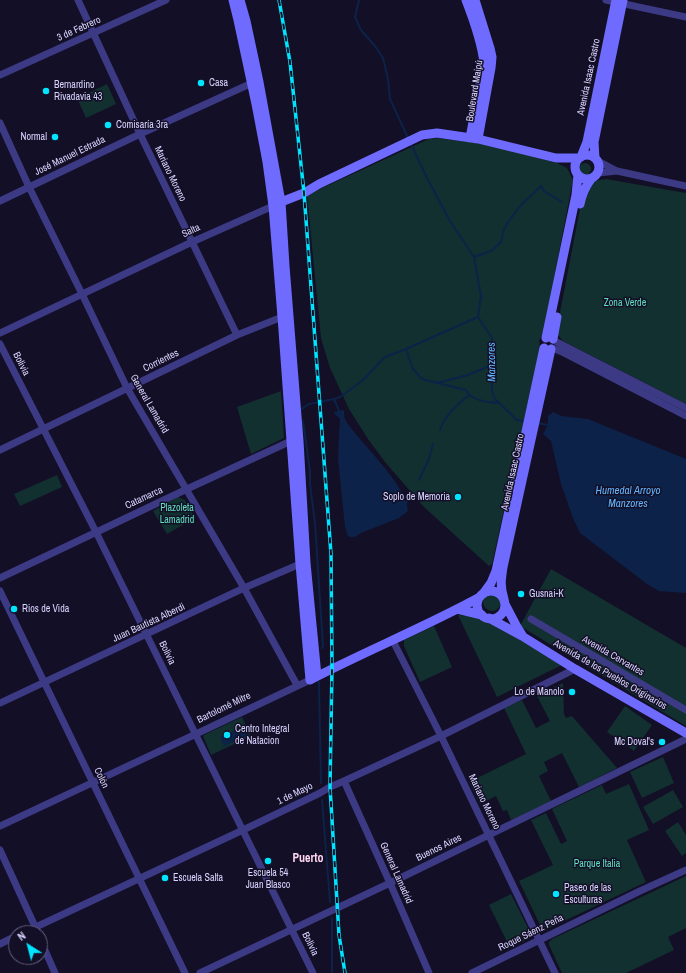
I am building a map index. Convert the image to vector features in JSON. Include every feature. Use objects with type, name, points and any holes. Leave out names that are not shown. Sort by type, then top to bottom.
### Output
[{"type":"main road","points":[[233,0],[255,83]]},
{"type":"main road","points":[[240,0],[246,21],[267,162],[277,204],[303,563],[313,678]]},
{"type":"main road","name":"Boulevard Maipú","points":[[466,0],[483,54],[484,63],[474,138]]},
{"type":"main road","name":"Boulevard Maipú","points":[[474,138],[491,68],[492,57],[475,0]]},
{"type":"main road","name":"Avenida Isaac Castro","points":[[597,160],[594,142],[620,1]]},
{"type":"main road","name":"Avenida Isaac Castro","points":[[580,157],[587,142],[620,1]]},
{"type":"main road","name":"Salta","points":[[277,204],[304,193],[319,184],[390,150],[422,136],[437,133],[474,138],[556,158]]},
{"type":"main road","points":[[587,155],[592,156],[597,160],[600,169],[595,176],[584,179],[556,158],[580,157],[587,155]]},
{"type":"main road","points":[[576,173],[575,164],[580,157]]},
{"type":"main road","name":"Avenida Isaac Castro","points":[[550,344],[576,194],[576,173]]},
{"type":"main road","name":"Avenida Isaac Castro","points":[[504,602],[501,590],[502,576],[534,408],[550,344],[581,197],[586,186],[595,176]]},
{"type":"main road","name":"Avenida Isaac Castro","points":[[481,595],[491,583],[496,572],[524,460]]},
{"type":"main road","points":[[457,609],[486,617],[494,618],[499,616],[504,609],[504,602],[502,595],[494,591],[481,595],[477,605],[478,609],[486,617]]},
{"type":"main road","name":"Bartolomé Mitre","points":[[313,678],[393,641],[457,609],[481,595]]},
{"type":"main road","name":"Avenida de los Pueblos Originarios","points":[[504,602],[522,636]]},
{"type":"main road","name":"Avenida de los Pueblos Originarios","points":[[486,617],[522,636],[575,670],[686,733]]},
{"type":"street","name":"Mariano Moreno","points":[[78,0],[140,134],[237,335]]},
{"type":"street","name":"3 de Febrero","points":[[0,75],[166,0]]},
{"type":"street","points":[[606,0],[620,1],[686,17]]},
{"type":"street","name":"José Manuel Estrada","points":[[0,201],[140,134],[255,83]]},
{"type":"street","name":"General Lamadrid","points":[[0,123],[29,187],[127,388],[244,588],[297,685]]},
{"type":"street","points":[[597,160],[617,171],[686,186]]},
{"type":"street","points":[[595,176],[617,171]]},
{"type":"street","name":"Salta","points":[[0,333],[192,242],[277,204]]},
{"type":"street","name":"Corrientes","points":[[0,450],[237,335],[286,318]]},
{"type":"street","name":"Bolivia","points":[[0,344],[96,532],[313,973]]},
{"type":"street","points":[[550,344],[686,408]]},
{"type":"street","points":[[550,344],[555,349],[686,416]]},
{"type":"street","name":"Catamarca","points":[[0,578],[187,489],[295,441]]},
{"type":"street","name":"Juan Bautista Alberdi","points":[[0,703],[244,588],[303,563]]},
{"type":"street","name":"Colón","points":[[0,591],[185,973]]},
{"type":"street","name":"Avenida Cervantes","points":[[531,619],[686,710]]},
{"type":"street","name":"Mariano Moreno","points":[[393,641],[441,736],[555,973]]},
{"type":"street","name":"1 de Mayo","points":[[46,925],[330,787],[441,736],[575,670]]},
{"type":"street","name":"Bartolomé Mitre","points":[[0,826],[313,678]]},
{"type":"street","name":"Buenos Aires","points":[[200,973],[390,883],[686,739]]},
{"type":"street","name":"General Lamadrid","points":[[344,781],[429,973]]},
{"type":"street","points":[[0,850],[34,925]]},
{"type":"street","name":"Roque Sáenz Peña","points":[[472,973],[686,870]]},
{"type":"street","points":[[48,957],[55,973]]},
{"type":"green space","points":[[107,84],[116,104],[86,118],[77,98]]},
{"type":"green space","points":[[438,138],[476,143],[557,163],[567,168],[573,180],[543,334],[539,341],[540,347],[492,564],[489,566],[424,507],[385,462],[368,439],[349,409],[330,368],[321,338],[307,195],[429,139]]},
{"type":"green space","points":[[585,163],[589,165],[591,169],[589,173],[585,175],[581,173],[579,169],[581,165]]},
{"type":"green space","name":"Zona Verde","points":[[606,179],[686,193],[686,404],[563,341],[558,335],[557,328],[582,198],[594,181]]},
{"type":"green space","points":[[281,391],[284,438],[251,454],[237,407]]},
{"type":"green space","points":[[57,475],[62,487],[20,506],[14,494]]},
{"type":"green space","name":"Plazoleta Lamadrid","points":[[178,497],[185,500],[195,518],[167,534],[153,511]]},
{"type":"green space","points":[[551,569],[686,648],[686,726],[520,626]]},
{"type":"green space","points":[[488,593],[496,593],[501,598],[499,609],[496,611],[488,611],[483,606],[483,598]]},
{"type":"green space","points":[[458,615],[472,616],[488,621],[562,665],[497,697]]},
{"type":"green space","points":[[434,626],[452,667],[420,682],[404,646],[404,640]]},
{"type":"green space","points":[[563,683],[564,714],[566,718],[572,716],[617,768],[579,787],[562,753],[544,762],[548,771],[539,776],[551,801],[511,820],[507,810],[503,811],[496,796],[480,804],[469,782],[526,754],[504,708],[522,700],[536,728],[550,721],[537,696]]},
{"type":"green space","points":[[625,706],[652,725],[634,751],[607,732]]},
{"type":"green space","name":"Centro Integral de Natacion","points":[[242,717],[251,736],[211,755],[203,736]]},
{"type":"green space","points":[[663,757],[674,783],[642,798],[630,772]]},
{"type":"green space","name":"Parque Italia","points":[[629,784],[649,830],[627,840],[646,882],[543,931],[519,881],[553,865],[531,820],[546,813],[561,844],[567,841],[552,809],[602,785],[606,794]]},
{"type":"green space","points":[[673,790],[683,807],[653,824],[643,807]]},
{"type":"green space","points":[[678,822],[686,835],[686,853],[682,856],[665,831]]},
{"type":"green space","points":[[686,876],[686,928],[668,937],[674,950],[626,973],[562,973],[549,945],[549,942],[552,939]]},
{"type":"green space","points":[[511,894],[531,936],[510,948],[489,905]]},
{"type":"water","points":[[344,410],[345,418],[348,424],[396,483],[406,502],[408,511],[399,518],[353,537],[348,536],[345,527],[338,459],[340,419],[334,413]]},
{"type":"water","name":"Humedal Arroyo Manzores","points":[[553,412],[561,416],[588,419],[686,459],[686,593],[659,591],[647,584],[580,533],[561,484],[551,441],[543,434],[548,425],[548,416]]},
{"type":"water","points":[[245,726],[249,735],[224,746],[220,737]]},
{"type":"waterway","name":"Manzores","points":[[359,0],[355,17],[361,30],[383,58],[388,79],[390,99],[408,138]]},
{"type":"waterway","name":"Manzores","points":[[411,144],[450,221],[474,257],[481,296],[478,317],[492,338],[492,391],[495,399],[517,420],[525,421]]},
{"type":"waterway","points":[[474,257],[491,251],[501,242],[504,229],[509,221],[520,206],[541,186],[544,191],[562,202]]},
{"type":"waterway","points":[[406,349],[478,317]]},
{"type":"waterway","points":[[300,410],[309,404],[340,397],[362,381],[385,357],[406,349],[413,369],[422,379],[437,383],[468,375],[492,365]]},
{"type":"waterway","points":[[438,383],[466,390],[469,394]]},
{"type":"waterway","points":[[440,430],[448,415],[469,395],[484,401],[499,403]]},
{"type":"waterway","points":[[334,399],[340,413]]},
{"type":"waterway","points":[[303,421],[315,523],[322,648]]},
{"type":"waterway","name":"Manzores","points":[[537,423],[548,425],[550,427]]},
{"type":"waterway","points":[[419,480],[429,459],[433,444]]},
{"type":"waterway","points":[[405,503],[409,496]]},
{"type":"waterway","points":[[319,682],[321,783]]},
{"type":"waterway","points":[[322,800],[330,902]]},
{"type":"waterway","points":[[332,918],[332,973]]},
{"type":"railway","points":[[279,0],[290,62],[304,193],[331,554],[332,668],[330,787],[339,935],[345,973]]},
{"type":"place","name":"Casa","points":[[201,83]]},
{"type":"place","name":"Bernardino Rivadavia 43","points":[[46,91]]},
{"type":"place","name":"Comisaría 3ra","points":[[108,125]]},
{"type":"place","name":"Normal","points":[[55,137]]},
{"type":"place","name":"Soplo de Memoria","points":[[458,497]]},
{"type":"place","name":"Gusnai-K","points":[[521,594]]},
{"type":"place","name":"Rios de Vida","points":[[14,609]]},
{"type":"place","name":"Lo de Manolo","points":[[572,692]]},
{"type":"place","name":"Centro Integral de Natacion","points":[[227,735]]},
{"type":"place","name":"Mc Doval's","points":[[662,742]]},
{"type":"place","name":"Escuela 54 Juan Blasco","points":[[268,861]]},
{"type":"place","name":"Escuela Salta","points":[[165,878]]},
{"type":"place","name":"Paseo de las Esculturas","points":[[556,894]]},
{"type":"district","name":"Puerto","points":[[308,859]]}]
